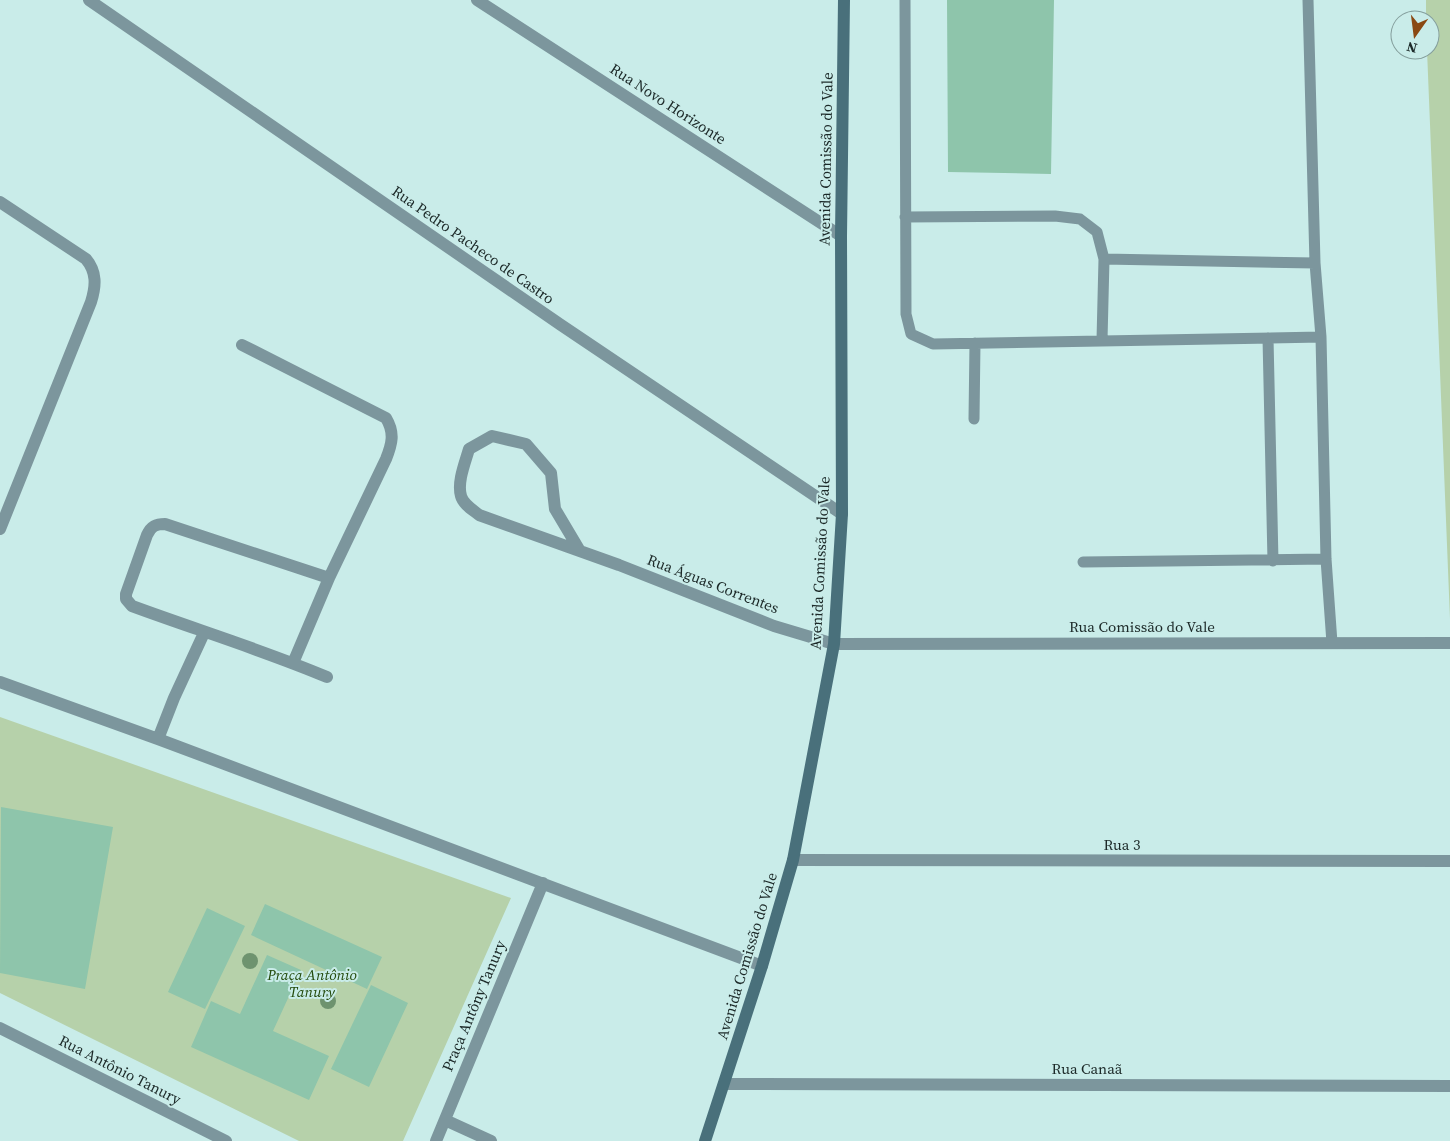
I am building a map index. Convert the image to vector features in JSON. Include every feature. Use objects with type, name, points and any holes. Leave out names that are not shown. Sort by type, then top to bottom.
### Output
[{"type":"street","name":"Rua Pedro Pacheco de Castro","points":[[89,0],[561,325],[842,514]]},
{"type":"street","name":"Rua Novo Horizonte","points":[[477,0],[841,236]]},
{"type":"street","name":"Avenida Comissão do Vale","points":[[705,1141],[762,966],[793,860],[834,644],[842,514],[841,236],[844,0]]},
{"type":"street","points":[[0,202],[80,254],[91,264],[94,273],[94,292],[91,302],[0,529]]},
{"type":"street","points":[[242,345],[386,418],[392,431],[392,443],[386,460],[329,578],[293,663]]},
{"type":"street","name":"Rua Águas Correntes","points":[[580,552],[554,509],[551,472],[526,444],[492,436],[469,449],[460,485],[461,497],[480,516],[774,626],[834,644]]},
{"type":"street","points":[[327,677],[293,663],[132,606],[126,599],[126,594],[147,535],[153,526],[158,524],[165,524],[329,578]]},
{"type":"street","points":[[158,739],[174,698],[204,633]]},
{"type":"street","name":"Rua Comissão do Vale","points":[[834,644],[1450,643]]},
{"type":"street","points":[[0,682],[158,739],[762,966]]},
{"type":"street","name":"Rua 3","points":[[793,860],[1450,861]]},
{"type":"street","name":"Praça Antôny Tanury","points":[[436,1141],[543,883]]},
{"type":"street","name":"Rua Antônio Tanury","points":[[0,1028],[226,1141]]},
{"type":"street","name":"Rua Canaã","points":[[725,1084],[1450,1086]]},
{"type":"street","points":[[445,1120],[492,1141]]},
{"type":"lane","points":[[905,0],[906,314],[911,334],[932,344],[1321,337]]},
{"type":"lane","points":[[1308,0],[1315,263],[1321,337],[1326,559],[1332,643]]},
{"type":"lane","points":[[905,217],[1054,216],[1080,219],[1097,232],[1104,260],[1102,340]]},
{"type":"lane","points":[[1104,260],[1315,263]]},
{"type":"lane","points":[[1268,338],[1273,561]]},
{"type":"lane","points":[[974,419],[975,343]]},
{"type":"lane","points":[[1083,562],[1326,559]]},
{"type":"green space","points":[[1426,0],[1450,0],[1450,619],[1427,60],[1440,60],[1440,10],[1426,10]]},
{"type":"green space","name":"Praça Antônio Tanury","points":[[0,717],[511,898],[403,1141],[299,1141],[0,993]]},
{"type":"building","points":[[947,0],[1054,0],[1051,174],[948,172]]},
{"type":"building","points":[[1,807],[113,827],[85,989],[0,973]]},
{"type":"building","points":[[265,904],[382,957],[367,989],[251,935]]},
{"type":"building","points":[[207,908],[245,926],[205,1009],[168,992]]},
{"type":"building","points":[[267,955],[301,970],[273,1031],[329,1056],[309,1100],[191,1047],[211,1001],[240,1014]]},
{"type":"building","points":[[371,985],[408,1003],[369,1087],[331,1069]]}]
